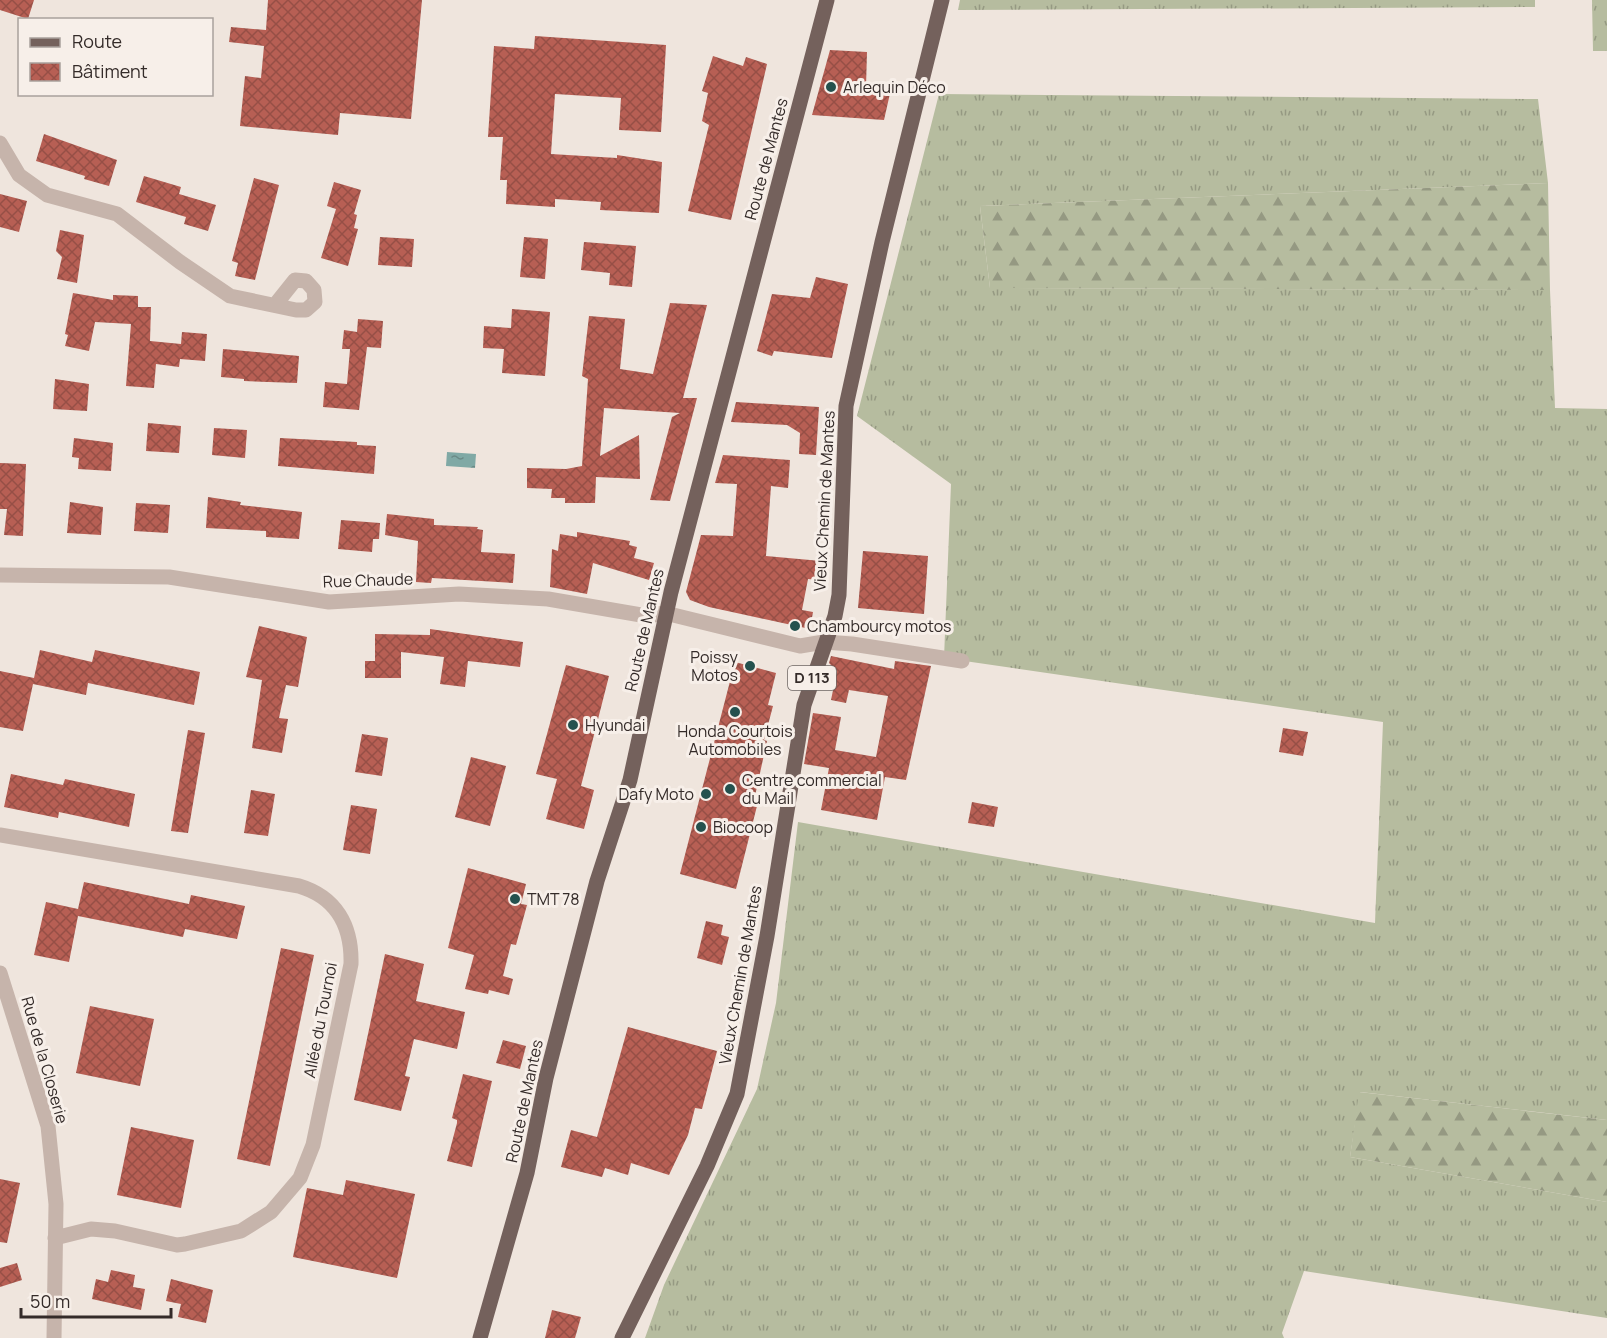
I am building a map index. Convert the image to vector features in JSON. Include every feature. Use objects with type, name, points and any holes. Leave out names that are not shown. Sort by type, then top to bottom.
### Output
[{"type":"main road","name":"Route de Mantes","points":[[480,1338],[527,1173],[546,1078],[597,881],[630,780],[666,613],[827,0]]},
{"type":"main road","name":"Vieux Chemin de Mantes","points":[[622,1338],[707,1166],[736,1094],[763,957],[804,705],[824,642],[835,616],[839,595],[846,406],[882,242],[942,0]]},
{"type":"street","points":[[0,143],[19,175],[47,195],[117,214],[180,262],[230,296],[275,305]]},
{"type":"street","name":"Rue Chaude","points":[[0,575],[169,577],[329,602],[459,594],[548,599],[647,616],[666,613],[800,646],[824,642],[962,661]]},
{"type":"street","name":"Allée du Tournoi","points":[[0,835],[288,884],[317,891],[329,902],[343,921],[351,942],[351,964],[313,1145],[300,1178],[271,1212],[241,1232],[186,1244],[177,1245],[115,1231],[91,1229],[54,1238]]},
{"type":"street","name":"Rue de la Closerie","points":[[0,973],[48,1126],[56,1204],[54,1338]]},
{"type":"green space","points":[[960,0],[1535,0],[1535,7],[958,10]]},
{"type":"green space","points":[[1592,0],[1607,0],[1607,51],[1593,51]]},
{"type":"green space","points":[[939,94],[1538,99],[1548,183],[980,206],[990,288],[1550,290],[1555,408],[1607,409],[1607,1120],[1360,1092],[1350,1157],[1607,1202],[1607,1318],[1304,1271],[1282,1333],[1284,1338],[645,1338],[664,1285],[757,1089],[776,1003],[798,822],[1375,923],[1383,722],[944,658],[951,484],[857,416]]},
{"type":"green space","points":[[1548,183],[1550,290],[990,288],[980,206]]},
{"type":"green space","points":[[1359,1092],[1607,1120],[1607,1202],[1350,1157]]},
{"type":"water","points":[[447,452],[476,454],[475,468],[446,466]]},
{"type":"building","points":[[0,0],[34,0],[28,18],[0,10]]},
{"type":"building","points":[[268,0],[422,0],[411,119],[340,113],[338,135],[240,126],[245,76],[261,78],[264,46],[229,42],[231,27],[266,30]]},
{"type":"building","points":[[535,36],[666,45],[661,132],[619,130],[621,98],[555,94],[551,154],[617,158],[617,155],[662,162],[659,213],[600,210],[601,202],[555,199],[555,207],[506,204],[507,180],[500,180],[503,137],[488,137],[494,46],[534,49]]},
{"type":"building","points":[[830,50],[867,52],[866,87],[891,89],[884,120],[812,115]]},
{"type":"building","points":[[713,56],[743,66],[746,57],[767,64],[731,220],[688,211],[709,125],[702,121],[708,93],[702,91]]},
{"type":"building","points":[[44,134],[117,160],[109,186],[36,161]]},
{"type":"building","points":[[144,176],[181,187],[179,194],[216,205],[208,231],[184,224],[186,217],[136,202]]},
{"type":"building","points":[[254,178],[279,185],[255,280],[235,276],[238,263],[232,261]]},
{"type":"building","points":[[334,182],[361,190],[354,214],[357,215],[354,228],[358,229],[348,266],[321,258],[336,209],[327,206]]},
{"type":"building","points":[[0,194],[27,201],[19,232],[0,227]]},
{"type":"building","points":[[60,230],[84,235],[77,283],[57,279],[62,257],[56,251]]},
{"type":"building","points":[[380,237],[414,239],[412,267],[378,265]]},
{"type":"building","points":[[524,237],[548,239],[545,279],[520,277]]},
{"type":"building","points":[[584,242],[636,246],[632,287],[609,285],[610,273],[581,270]]},
{"type":"building","points":[[816,277],[848,284],[832,358],[774,351],[772,356],[757,351],[772,294],[810,298]]},
{"type":"building","points":[[73,293],[113,300],[113,295],[138,296],[138,307],[151,307],[150,341],[181,344],[182,332],[207,334],[205,361],[180,359],[179,367],[156,364],[154,388],[126,386],[131,324],[95,322],[89,351],[65,346]]},
{"type":"building","points":[[670,303],[707,305],[683,398],[697,398],[670,501],[650,500],[672,417],[680,413],[604,408],[600,456],[639,435],[640,479],[596,477],[595,503],[565,503],[565,498],[551,498],[552,489],[527,488],[527,468],[566,469],[582,466],[588,379],[582,376],[589,316],[625,319],[620,369],[653,374]]},
{"type":"building","points":[[512,309],[550,312],[545,376],[502,373],[504,349],[483,348],[484,326],[511,328]]},
{"type":"building","points":[[358,319],[383,321],[381,348],[367,347],[359,410],[323,407],[325,382],[347,384],[350,349],[342,349],[344,330],[357,332]]},
{"type":"building","points":[[223,349],[299,356],[297,383],[244,381],[244,379],[221,377]]},
{"type":"building","points":[[55,379],[89,384],[87,411],[53,409]]},
{"type":"building","points":[[736,402],[819,407],[816,455],[799,454],[800,433],[787,425],[731,422]]},
{"type":"building","points":[[148,423],[181,426],[179,453],[146,451]]},
{"type":"building","points":[[214,428],[247,430],[245,458],[212,455]]},
{"type":"building","points":[[74,438],[113,443],[111,471],[78,469],[79,458],[72,457]]},
{"type":"building","points":[[280,438],[357,442],[357,445],[376,446],[374,474],[278,466]]},
{"type":"building","points":[[723,455],[790,460],[788,488],[771,486],[766,556],[821,561],[819,580],[808,579],[802,610],[813,612],[810,629],[709,607],[690,600],[686,592],[701,535],[733,536],[737,484],[715,483]]},
{"type":"building","points":[[0,463],[26,464],[23,536],[4,535],[7,509],[0,509]]},
{"type":"building","points":[[208,497],[241,502],[240,505],[302,512],[299,539],[266,537],[266,531],[206,528]]},
{"type":"building","points":[[70,502],[103,507],[101,535],[67,533]]},
{"type":"building","points":[[136,503],[170,505],[168,533],[134,531]]},
{"type":"building","points":[[387,514],[434,519],[434,525],[478,527],[477,529],[483,530],[481,552],[515,554],[513,583],[432,578],[431,583],[416,582],[418,541],[385,535]]},
{"type":"building","points":[[341,520],[380,523],[379,539],[373,539],[372,552],[338,549]]},
{"type":"building","points":[[577,532],[630,541],[629,545],[637,547],[634,558],[654,563],[649,580],[593,563],[587,594],[550,587],[552,549],[558,551],[560,534],[577,537]]},
{"type":"building","points":[[863,551],[928,556],[924,614],[858,608]]},
{"type":"building","points":[[259,626],[307,637],[298,687],[286,685],[279,718],[288,719],[282,753],[252,748],[262,680],[246,677]]},
{"type":"building","points":[[430,629],[523,642],[520,667],[468,661],[465,687],[440,684],[444,657],[401,652],[401,678],[365,678],[365,661],[375,661],[375,634],[430,635]]},
{"type":"building","points":[[40,650],[92,662],[95,650],[200,672],[194,705],[88,683],[86,695],[33,684],[23,731],[0,727],[0,671],[34,678]]},
{"type":"building","points":[[831,656],[894,669],[895,661],[931,666],[906,780],[885,777],[877,820],[821,810],[829,768],[804,764],[813,713],[841,717],[835,750],[876,757],[888,696],[849,690],[846,703],[831,700],[837,671],[829,663]]},
{"type":"building","name":"Centre commercial du Mail","points":[[735,662],[776,673],[768,705],[773,706],[764,740],[767,741],[753,805],[757,806],[736,889],[680,874]]},
{"type":"building","name":"Hyundai","points":[[566,665],[609,676],[581,786],[594,790],[584,829],[546,819],[557,779],[536,774]]},
{"type":"building","points":[[1283,728],[1308,732],[1303,756],[1279,752]]},
{"type":"building","points":[[188,730],[205,733],[188,833],[171,831]]},
{"type":"building","points":[[362,734],[388,738],[382,776],[355,772]]},
{"type":"building","points":[[471,757],[506,766],[490,826],[455,817]]},
{"type":"building","points":[[11,774],[63,785],[65,779],[135,794],[129,827],[59,812],[58,818],[4,807]]},
{"type":"building","points":[[251,790],[275,794],[268,836],[244,833]]},
{"type":"building","points":[[972,802],[998,807],[994,827],[968,823]]},
{"type":"building","points":[[351,805],[377,809],[370,854],[343,850]]},
{"type":"building","points":[[468,868],[526,884],[521,904],[527,905],[516,945],[511,944],[503,976],[513,979],[509,995],[489,990],[488,994],[465,989],[474,955],[448,948]]},
{"type":"building","points":[[84,882],[189,904],[191,895],[245,906],[237,939],[185,929],[183,937],[78,916],[69,962],[34,955],[46,902],[78,909]]},
{"type":"building","points":[[706,921],[723,925],[721,935],[729,937],[722,965],[697,958]]},
{"type":"building","points":[[281,948],[314,955],[270,1166],[237,1159]]},
{"type":"building","points":[[385,954],[424,964],[416,1001],[465,1012],[457,1049],[414,1039],[405,1076],[410,1077],[401,1111],[354,1100]]},
{"type":"building","points":[[90,1006],[154,1019],[140,1086],[76,1073]]},
{"type":"building","points":[[628,1027],[717,1051],[702,1109],[695,1108],[688,1135],[669,1175],[631,1163],[628,1175],[605,1168],[602,1177],[561,1167],[571,1130],[597,1137]]},
{"type":"building","points":[[503,1040],[526,1046],[520,1069],[496,1063]]},
{"type":"building","points":[[463,1074],[492,1081],[472,1167],[447,1161],[457,1123],[457,1120],[452,1118]]},
{"type":"building","points":[[131,1127],[194,1140],[181,1208],[117,1195]]},
{"type":"building","points":[[0,1179],[20,1183],[7,1243],[0,1242]]},
{"type":"building","points":[[346,1180],[415,1194],[397,1278],[293,1257],[307,1188],[343,1195]]},
{"type":"building","points":[[17,1263],[22,1280],[0,1287],[0,1268]]},
{"type":"building","points":[[111,1270],[135,1275],[133,1287],[145,1289],[141,1310],[92,1299],[96,1279],[108,1282]]},
{"type":"building","points":[[171,1279],[213,1290],[206,1323],[178,1317],[181,1304],[166,1301]]},
{"type":"building","points":[[552,1310],[581,1317],[575,1338],[545,1338]]},
{"type":"place","name":"Arlequin Déco","points":[[831,87]]},
{"type":"place","name":"Chambourcy motos","points":[[795,626]]},
{"type":"place","name":"Poissy Motos","points":[[750,666]]},
{"type":"place","name":"Honda Courtois Automobiles","points":[[735,712]]},
{"type":"place","name":"Hyundai","points":[[573,725]]},
{"type":"place","name":"Centre commercial du Mail","points":[[730,789]]},
{"type":"place","name":"Dafy Moto","points":[[706,794]]},
{"type":"place","name":"Biocoop","points":[[701,827]]},
{"type":"place","name":"TMT 78","points":[[515,899]]}]
